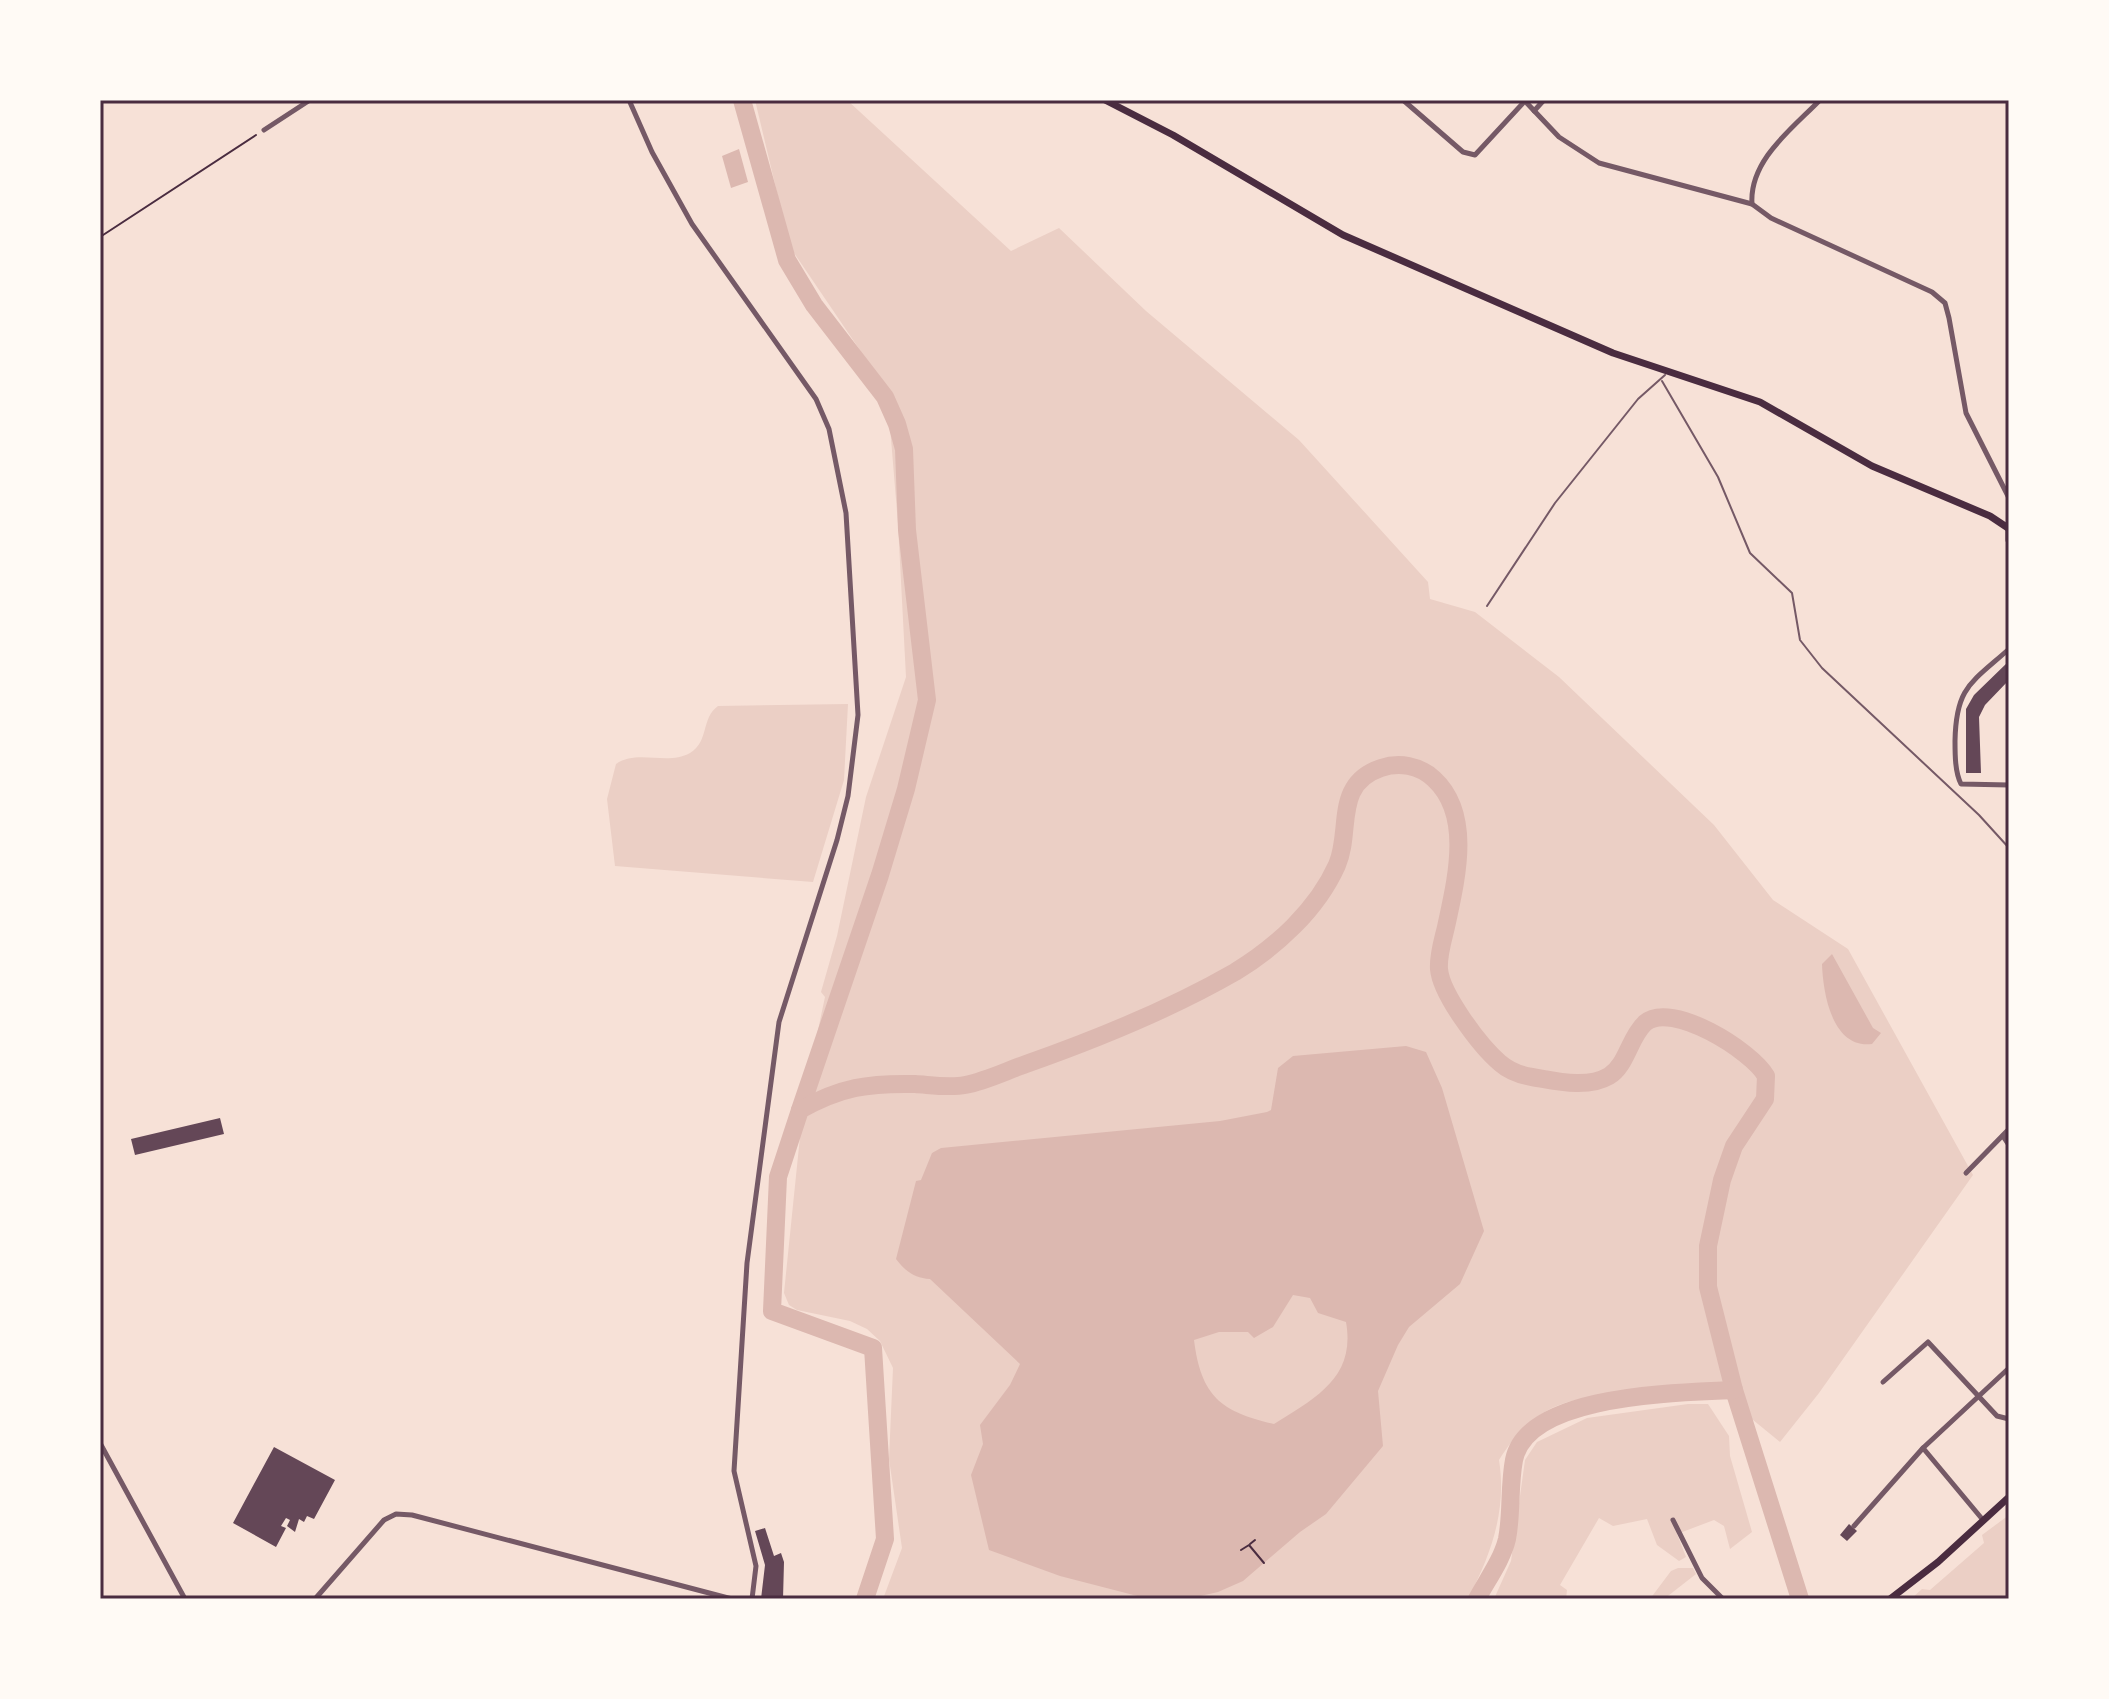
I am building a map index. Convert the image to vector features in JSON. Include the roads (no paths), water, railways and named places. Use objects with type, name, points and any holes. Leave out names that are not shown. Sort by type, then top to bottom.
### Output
[{"type":"main road","points":[[1105,100],[1173,135],[1343,235],[1598,347],[1760,402],[1801,422],[1872,466],[1990,516],[2008,527],[2009,540]]},
{"type":"main road","points":[[1892,1597],[2009,1497]]},
{"type":"street","points":[[264,130],[310,100]]},
{"type":"street","points":[[629,100],[652,152],[692,224],[816,399],[829,429],[841,475],[855,623],[858,715],[855,756],[837,840],[779,1022],[747,1263],[734,1471],[756,1566],[752,1599]]},
{"type":"street","points":[[1403,100],[1463,152],[1475,155],[1524,101],[1559,137],[1599,163],[1752,204],[1771,218],[1932,292],[1945,303],[1966,413],[2009,498]]},
{"type":"street","points":[[1534,111],[1544,100]]},
{"type":"street","points":[[1752,204],[1758,172],[1772,150],[1820,100]]},
{"type":"street","points":[[2009,649],[1962,696],[1957,705],[1955,750],[1961,784],[2009,785]]},
{"type":"street","points":[[1966,1173],[2009,1129]]},
{"type":"street","points":[[2003,1136],[2009,1145]]},
{"type":"street","points":[[1883,1382],[1928,1342],[1997,1416],[2009,1419]]},
{"type":"street","points":[[1854,1526],[1923,1448],[2009,1368]]},
{"type":"street","points":[[100,1443],[185,1599]]},
{"type":"street","points":[[1923,1448],[1983,1520]]},
{"type":"street","points":[[315,1599],[384,1520],[396,1514],[412,1515],[732,1599]]},
{"type":"street","points":[[1673,1520],[1702,1578],[1723,1599]]},
{"type":"lane","points":[[1487,606],[1555,503],[1638,399],[1662,381],[1668,371]]},
{"type":"lane","points":[[1662,381],[1718,477],[1750,553],[1792,593],[1800,640],[1822,668],[1979,815],[2009,848]]},
{"type":"waterway","points":[[742,100],[787,260],[814,305],[885,397],[897,424],[904,449],[907,530],[927,700],[906,789],[880,875],[800,1110]]},
{"type":"waterway","points":[[865,1599],[885,1539],[873,1348],[772,1311],[778,1177],[800,1110],[842,1091],[869,1086],[953,1086],[981,1081],[1132,1023],[1235,972],[1280,939],[1307,912],[1337,865],[1350,797],[1356,785],[1366,775],[1395,765],[1415,768],[1434,779],[1454,811],[1458,829],[1457,869],[1440,953],[1441,980],[1463,1019],[1500,1063],[1519,1074],[1551,1080],[1571,1083],[1600,1080],[1620,1065],[1645,1023],[1657,1018],[1673,1018],[1691,1023],[1728,1042],[1766,1076],[1765,1099],[1734,1146],[1722,1180],[1708,1246],[1708,1287],[1734,1390],[1800,1599]]},
{"type":"waterway","points":[[1477,1599],[1505,1547],[1514,1460],[1525,1438],[1546,1421],[1575,1409],[1609,1401],[1734,1390]]}]
